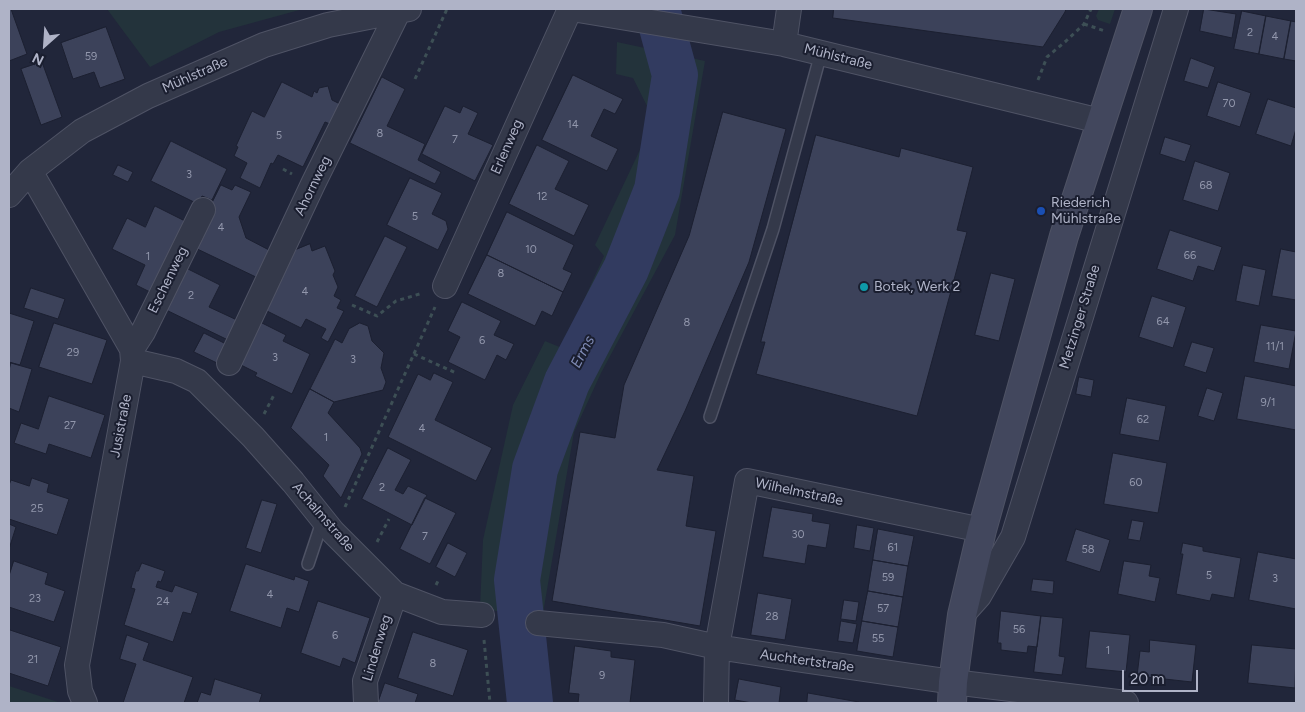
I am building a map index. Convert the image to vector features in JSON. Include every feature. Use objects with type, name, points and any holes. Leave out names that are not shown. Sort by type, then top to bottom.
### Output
[{"type":"street","name":"Mühlstraße","points":[[10,191],[30,171],[82,131],[148,96],[255,49],[328,25],[404,9]]},
{"type":"street","name":"Ahornweg","points":[[229,363],[313,184],[404,9]]},
{"type":"street","name":"Mühlstraße","points":[[571,9],[784,44],[1100,122]]},
{"type":"street","name":"Erlenweg","points":[[445,286],[571,9]]},
{"type":"street","points":[[784,44],[789,9]]},
{"type":"street","points":[[952,693],[962,615],[982,530],[1064,236],[1138,9]]},
{"type":"street","name":"Metzinger Straße","points":[[962,615],[979,596],[1013,537],[1176,9]]},
{"type":"street","points":[[30,171],[132,355]]},
{"type":"street","name":"Eschenweg","points":[[132,355],[203,210]]},
{"type":"street","name":"Achalmstraße","points":[[132,355],[197,381],[253,437],[328,526],[395,594],[442,612],[482,615]]},
{"type":"street","name":"Jusistraße","points":[[85,703],[80,691],[77,665],[132,355]]},
{"type":"street","name":"Wilhelmstraße","points":[[716,703],[717,647],[747,481],[982,530]]},
{"type":"street","name":"Lindenweg","points":[[366,703],[365,680],[395,594]]},
{"type":"street","name":"Auchtertstraße","points":[[538,623],[662,635],[952,693],[1126,703]]},
{"type":"lane","points":[[710,417],[773,229],[821,53]]},
{"type":"lane","points":[[308,564],[328,526]]},
{"type":"path","points":[[415,79],[447,9]]},
{"type":"path","points":[[1028,104],[1046,57],[1084,24],[1091,9]]},
{"type":"path","points":[[1084,24],[1106,31]]},
{"type":"path","points":[[352,305],[377,316],[396,301],[445,286]]},
{"type":"path","points":[[328,526],[414,354],[445,286]]},
{"type":"path","points":[[414,354],[456,373]]},
{"type":"path","points":[[482,615],[490,703]]},
{"type":"shaded area","points":[[107,9],[303,9],[219,32],[150,67]]},
{"type":"shaded area","points":[[1099,9],[1115,9],[1110,24],[1098,20],[1096,16]]},
{"type":"shaded area","points":[[617,42],[705,61],[675,235],[601,373],[574,432],[542,619],[480,608],[483,540],[513,405],[545,341],[562,348],[604,256],[595,245],[654,120],[633,78],[616,74]]},
{"type":"shaded area","points":[[9,686],[61,703],[9,703]]},
{"type":"building","points":[[9,9],[11,9],[27,54],[9,61]]},
{"type":"building","points":[[834,9],[1066,9],[1043,47],[833,18]]},
{"type":"building","points":[[1204,9],[1236,14],[1232,38],[1200,31]]},
{"type":"building","points":[[1242,11],[1266,16],[1259,54],[1234,49]]},
{"type":"building","points":[[1266,16],[1291,21],[1284,59],[1259,54]]},
{"type":"building","points":[[1291,21],[1296,22],[1296,61],[1284,59]]},
{"type":"building","points":[[106,27],[125,79],[100,88],[94,72],[73,79],[61,43]]},
{"type":"building","points":[[1191,58],[1215,67],[1208,88],[1184,81]]},
{"type":"building","points":[[42,62],[62,117],[41,125],[21,69]]},
{"type":"building","points":[[573,75],[623,99],[615,114],[604,109],[591,136],[618,149],[607,171],[542,140]]},
{"type":"building","points":[[382,77],[405,89],[387,126],[425,144],[418,160],[441,172],[435,184],[350,143]]},
{"type":"building","points":[[282,82],[312,97],[314,91],[317,93],[319,88],[328,86],[332,100],[344,106],[335,126],[325,122],[303,167],[278,155],[273,164],[271,163],[260,188],[240,178],[247,163],[234,156],[238,147],[236,146],[252,111],[264,117]]},
{"type":"building","points":[[1218,82],[1251,93],[1240,127],[1207,116]]},
{"type":"building","points":[[1268,99],[1296,108],[1296,129],[1291,146],[1256,134]]},
{"type":"building","points":[[445,106],[460,113],[463,106],[478,113],[468,134],[493,145],[475,181],[422,154]]},
{"type":"building","points":[[723,112],[786,129],[749,262],[685,411],[657,470],[694,476],[686,526],[716,531],[700,626],[552,601],[580,432],[615,438],[624,385],[689,236]]},
{"type":"building","name":"Botek, Werk 2","points":[[816,135],[899,157],[901,148],[973,167],[957,230],[967,232],[917,416],[756,374],[765,342],[761,342]]},
{"type":"building","points":[[1165,137],[1191,145],[1185,162],[1160,154]]},
{"type":"building","points":[[171,141],[227,169],[212,200],[202,196],[198,204],[151,181]]},
{"type":"building","points":[[537,145],[569,161],[555,189],[589,205],[574,236],[509,204]]},
{"type":"building","points":[[1195,161],[1230,173],[1218,211],[1183,200]]},
{"type":"building","points":[[118,165],[133,172],[128,182],[113,175]]},
{"type":"building","points":[[410,178],[442,193],[432,214],[446,221],[448,229],[438,250],[387,225]]},
{"type":"building","points":[[221,185],[232,190],[235,185],[251,192],[239,217],[246,238],[271,251],[258,278],[191,246]]},
{"type":"building","points":[[155,206],[185,221],[158,296],[136,285],[145,265],[112,249],[127,218],[145,227]]},
{"type":"building","points":[[507,212],[574,245],[563,269],[572,273],[563,292],[487,255]]},
{"type":"building","points":[[1170,230],[1222,247],[1214,271],[1198,266],[1193,281],[1157,269]]},
{"type":"building","points":[[385,236],[407,247],[377,307],[355,296]]},
{"type":"building","points":[[310,244],[312,251],[325,246],[335,271],[333,275],[338,287],[334,296],[341,300],[337,308],[344,311],[328,342],[321,338],[326,329],[306,319],[301,328],[265,310],[288,253]]},
{"type":"building","points":[[1281,249],[1296,252],[1296,300],[1272,296]]},
{"type":"building","points":[[487,255],[563,292],[552,316],[542,311],[535,326],[468,294]]},
{"type":"building","points":[[1243,265],[1266,270],[1259,306],[1236,301]]},
{"type":"building","points":[[182,266],[220,285],[209,307],[237,320],[228,340],[162,308]]},
{"type":"building","points":[[991,273],[1015,279],[999,341],[975,335]]},
{"type":"building","points":[[31,288],[65,299],[58,319],[24,308]]},
{"type":"building","points":[[1152,296],[1186,307],[1173,348],[1139,337]]},
{"type":"building","points":[[462,302],[501,321],[494,335],[514,344],[506,360],[497,355],[485,380],[448,362],[460,337],[448,331]]},
{"type":"building","points":[[9,313],[34,321],[20,365],[9,362]]},
{"type":"building","points":[[260,322],[286,335],[283,341],[310,354],[292,394],[255,376],[257,373],[239,364]]},
{"type":"building","points":[[54,323],[107,340],[92,384],[39,367]]},
{"type":"building","points":[[360,323],[368,326],[372,341],[384,353],[381,368],[386,382],[383,390],[334,402],[310,389],[335,339],[342,343],[349,329]]},
{"type":"building","points":[[1261,325],[1296,331],[1289,369],[1254,362]]},
{"type":"building","points":[[204,333],[226,344],[217,363],[194,352]]},
{"type":"building","points":[[1192,342],[1214,348],[1206,373],[1184,366]]},
{"type":"building","points":[[11,363],[32,369],[19,412],[9,408],[9,371]]},
{"type":"building","points":[[434,373],[453,382],[435,420],[492,448],[476,481],[388,437],[418,374],[430,380]]},
{"type":"building","points":[[1245,376],[1296,386],[1296,430],[1237,419]]},
{"type":"building","points":[[1079,377],[1094,380],[1091,397],[1076,394]]},
{"type":"building","points":[[1207,388],[1223,393],[1214,421],[1198,416]]},
{"type":"building","points":[[310,389],[334,402],[328,413],[360,448],[362,454],[341,498],[323,476],[329,465],[291,428]]},
{"type":"building","points":[[49,396],[105,415],[91,458],[49,444],[46,454],[14,443],[21,423],[38,429]]},
{"type":"building","points":[[1127,398],[1166,406],[1159,441],[1120,434]]},
{"type":"building","points":[[388,448],[411,460],[395,490],[403,494],[408,486],[427,495],[412,525],[362,499]]},
{"type":"building","points":[[1113,453],[1167,463],[1158,513],[1104,504]]},
{"type":"building","points":[[32,478],[49,484],[47,492],[69,499],[57,535],[9,519],[9,485],[11,480],[29,486]]},
{"type":"building","points":[[425,498],[456,513],[430,564],[400,549]]},
{"type":"building","points":[[262,500],[277,504],[261,553],[246,548]]},
{"type":"building","points":[[772,507],[813,514],[812,521],[830,524],[826,548],[808,545],[805,564],[763,557]]},
{"type":"building","points":[[1132,520],[1144,522],[1140,541],[1128,539]]},
{"type":"building","points":[[9,524],[16,527],[9,549]]},
{"type":"building","points":[[857,525],[874,528],[870,551],[854,548]]},
{"type":"building","points":[[878,529],[914,536],[908,566],[873,560]]},
{"type":"building","points":[[1076,529],[1110,540],[1100,572],[1066,561]]},
{"type":"building","points":[[448,543],[467,553],[455,577],[436,567]]},
{"type":"building","points":[[1183,543],[1203,547],[1203,551],[1241,558],[1234,598],[1212,594],[1210,601],[1176,594]]},
{"type":"building","points":[[1258,552],[1296,559],[1296,609],[1249,600]]},
{"type":"building","points":[[873,560],[908,566],[903,597],[868,591]]},
{"type":"building","points":[[14,561],[48,573],[45,584],[65,591],[54,622],[9,607],[9,576]]},
{"type":"building","points":[[1124,561],[1151,565],[1149,576],[1160,578],[1155,602],[1118,594]]},
{"type":"building","points":[[142,563],[165,571],[161,582],[158,581],[156,587],[172,592],[175,585],[198,593],[191,614],[183,612],[173,642],[124,625],[135,589],[131,588],[136,571],[138,571]]},
{"type":"building","points":[[246,564],[294,580],[295,576],[309,581],[299,612],[287,608],[281,628],[230,611]]},
{"type":"building","points":[[1033,579],[1054,581],[1053,594],[1031,591]]},
{"type":"building","points":[[868,591],[903,597],[898,627],[862,621]]},
{"type":"building","points":[[758,593],[792,599],[785,640],[751,635]]},
{"type":"building","points":[[844,600],[859,602],[856,621],[841,619]]},
{"type":"building","points":[[318,601],[370,618],[355,663],[343,658],[340,667],[301,653]]},
{"type":"building","points":[[1001,611],[1041,616],[1037,647],[1028,646],[1027,653],[1001,650],[1001,643],[998,643]]},
{"type":"building","points":[[1041,616],[1063,618],[1059,656],[1065,657],[1062,675],[1034,672]]},
{"type":"building","points":[[841,621],[857,624],[853,643],[838,641]]},
{"type":"building","points":[[862,621],[898,627],[893,657],[857,651]]},
{"type":"building","points":[[10,630],[61,647],[48,686],[9,673]]},
{"type":"building","points":[[1090,631],[1130,635],[1126,672],[1086,668]]},
{"type":"building","points":[[413,632],[468,650],[453,696],[398,678]]},
{"type":"building","points":[[127,635],[149,643],[143,660],[193,677],[184,703],[123,703],[136,664],[120,659]]},
{"type":"building","points":[[1150,640],[1196,645],[1192,682],[1137,676],[1140,651],[1149,652]]},
{"type":"building","points":[[1252,645],[1296,649],[1295,688],[1248,683]]},
{"type":"building","points":[[575,646],[611,651],[611,657],[635,660],[630,703],[578,703],[579,694],[569,693]]},
{"type":"building","points":[[215,679],[262,694],[259,703],[197,703],[201,692],[210,695]]},
{"type":"building","points":[[739,679],[781,687],[779,703],[752,703],[735,700]]},
{"type":"building","points":[[385,683],[418,694],[415,703],[378,703]]},
{"type":"building","points":[[808,693],[859,702],[859,703],[807,703]]},
{"type":"waterway","name":"Erms","points":[[530,703],[517,580],[535,469],[567,382],[626,269],[657,190],[675,75],[657,9]]},
{"type":"place","name":"Riederich Mühlstraße","points":[[1041,211]]},
{"type":"place","name":"Botek, Werk 2","points":[[864,287]]}]
